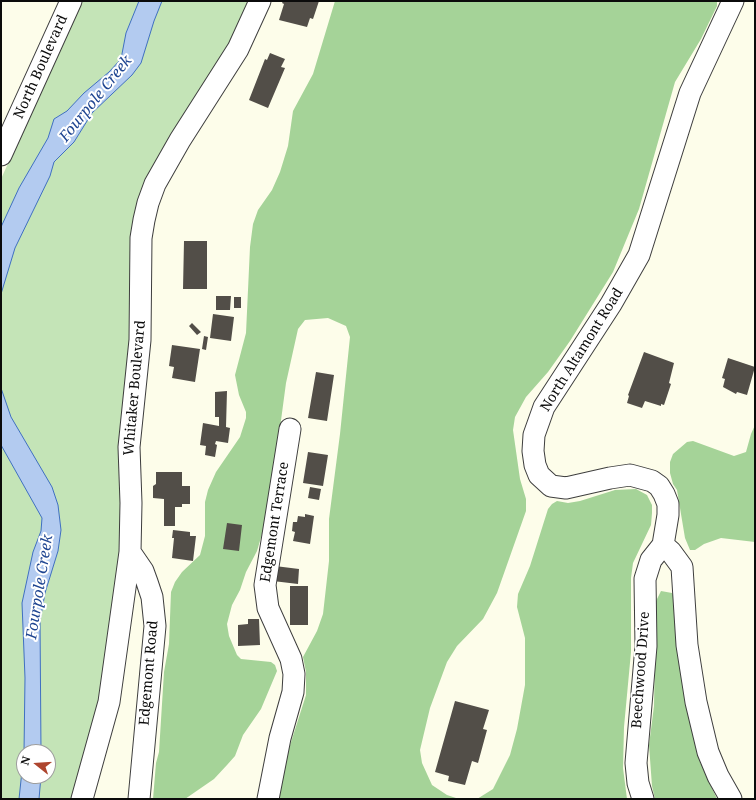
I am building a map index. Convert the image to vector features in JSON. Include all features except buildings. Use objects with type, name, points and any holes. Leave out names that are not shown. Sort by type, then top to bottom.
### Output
[{"type":"street","name":"North Boulevard","points":[[1,155],[71,1]]},
{"type":"street","name":"Whitaker Boulevard","points":[[82,799],[110,702],[130,552],[131,503],[129,447],[140,340],[141,238],[148,203],[155,184],[170,158],[238,49],[260,1]]},
{"type":"street","name":"North Altamont Road","points":[[663,545],[667,524],[668,504],[659,486],[644,478],[630,475],[566,488],[551,486],[544,481],[534,465],[534,435],[544,406],[611,304],[639,255],[690,93],[732,1]]},
{"type":"street","name":"Edgemont Terrace","points":[[268,799],[280,738],[293,692],[294,674],[291,659],[268,608],[264,586],[290,430]]},
{"type":"street","name":"Beechwood Drive","points":[[643,799],[638,783],[636,763],[646,646],[645,579],[651,560],[663,545]]},
{"type":"street","points":[[663,545],[672,552],[682,567],[687,645],[696,702],[708,752],[718,776],[731,799]]},
{"type":"street","name":"Edgemont Road","points":[[130,552],[143,571],[147,582],[152,597],[155,626],[139,799]]},
{"type":"green space","points":[[81,1],[250,1],[241,24],[172,137],[130,333],[124,395],[120,552],[106,675],[90,742],[72,799],[1,799],[1,179]]},
{"type":"green space","points":[[335,1],[717,1],[717,6],[701,39],[675,82],[639,209],[613,272],[570,341],[548,372],[526,397],[515,417],[513,430],[520,479],[526,499],[526,511],[497,593],[483,619],[457,646],[447,662],[430,708],[420,750],[422,763],[432,785],[447,795],[459,799],[279,799],[285,761],[306,695],[306,672],[303,657],[317,631],[323,614],[329,561],[329,519],[350,337],[346,326],[328,318],[305,320],[298,329],[286,383],[269,510],[257,551],[232,605],[227,624],[229,636],[237,655],[241,659],[271,662],[275,665],[277,671],[261,709],[243,735],[235,756],[214,779],[185,799],[153,799],[156,763],[159,752],[164,672],[169,644],[171,592],[175,582],[182,572],[200,555],[205,536],[205,502],[208,490],[216,472],[240,437],[246,418],[246,412],[239,395],[235,375],[246,333],[250,247],[253,224],[258,210],[272,190],[280,172],[288,146],[293,111],[313,74]]},
{"type":"green space","points":[[755,425],[755,542],[721,538],[704,544],[695,550],[690,550],[685,538],[677,490],[673,484],[670,473],[670,462],[673,454],[687,442],[693,441],[734,456],[746,452]]},
{"type":"green space","points":[[636,489],[647,495],[652,505],[652,513],[651,525],[633,563],[631,578],[631,652],[624,727],[623,768],[627,799],[477,799],[493,789],[510,755],[517,729],[525,685],[525,638],[517,607],[518,594],[530,566],[548,509],[557,501],[568,503],[580,501],[615,490]]},
{"type":"green space","points":[[661,591],[672,593],[675,599],[675,629],[682,664],[685,700],[700,762],[717,799],[655,799],[652,786],[649,745],[654,706],[656,601]]},
{"type":"water","name":"Fourpole Creek","points":[[139,1],[162,1],[141,63],[132,75],[92,113],[74,142],[54,162],[50,176],[15,248],[1,294],[1,227],[19,188],[48,138],[54,119],[67,111],[121,59],[126,33]]},
{"type":"water","name":"Fourpole Creek","points":[[1,388],[11,417],[52,487],[58,505],[61,530],[58,551],[45,593],[40,621],[41,744],[24,744],[25,678],[22,603],[33,552],[41,531],[42,518],[1,445]]},
{"type":"water","points":[[21,784],[40,784],[39,799],[19,799]]}]
